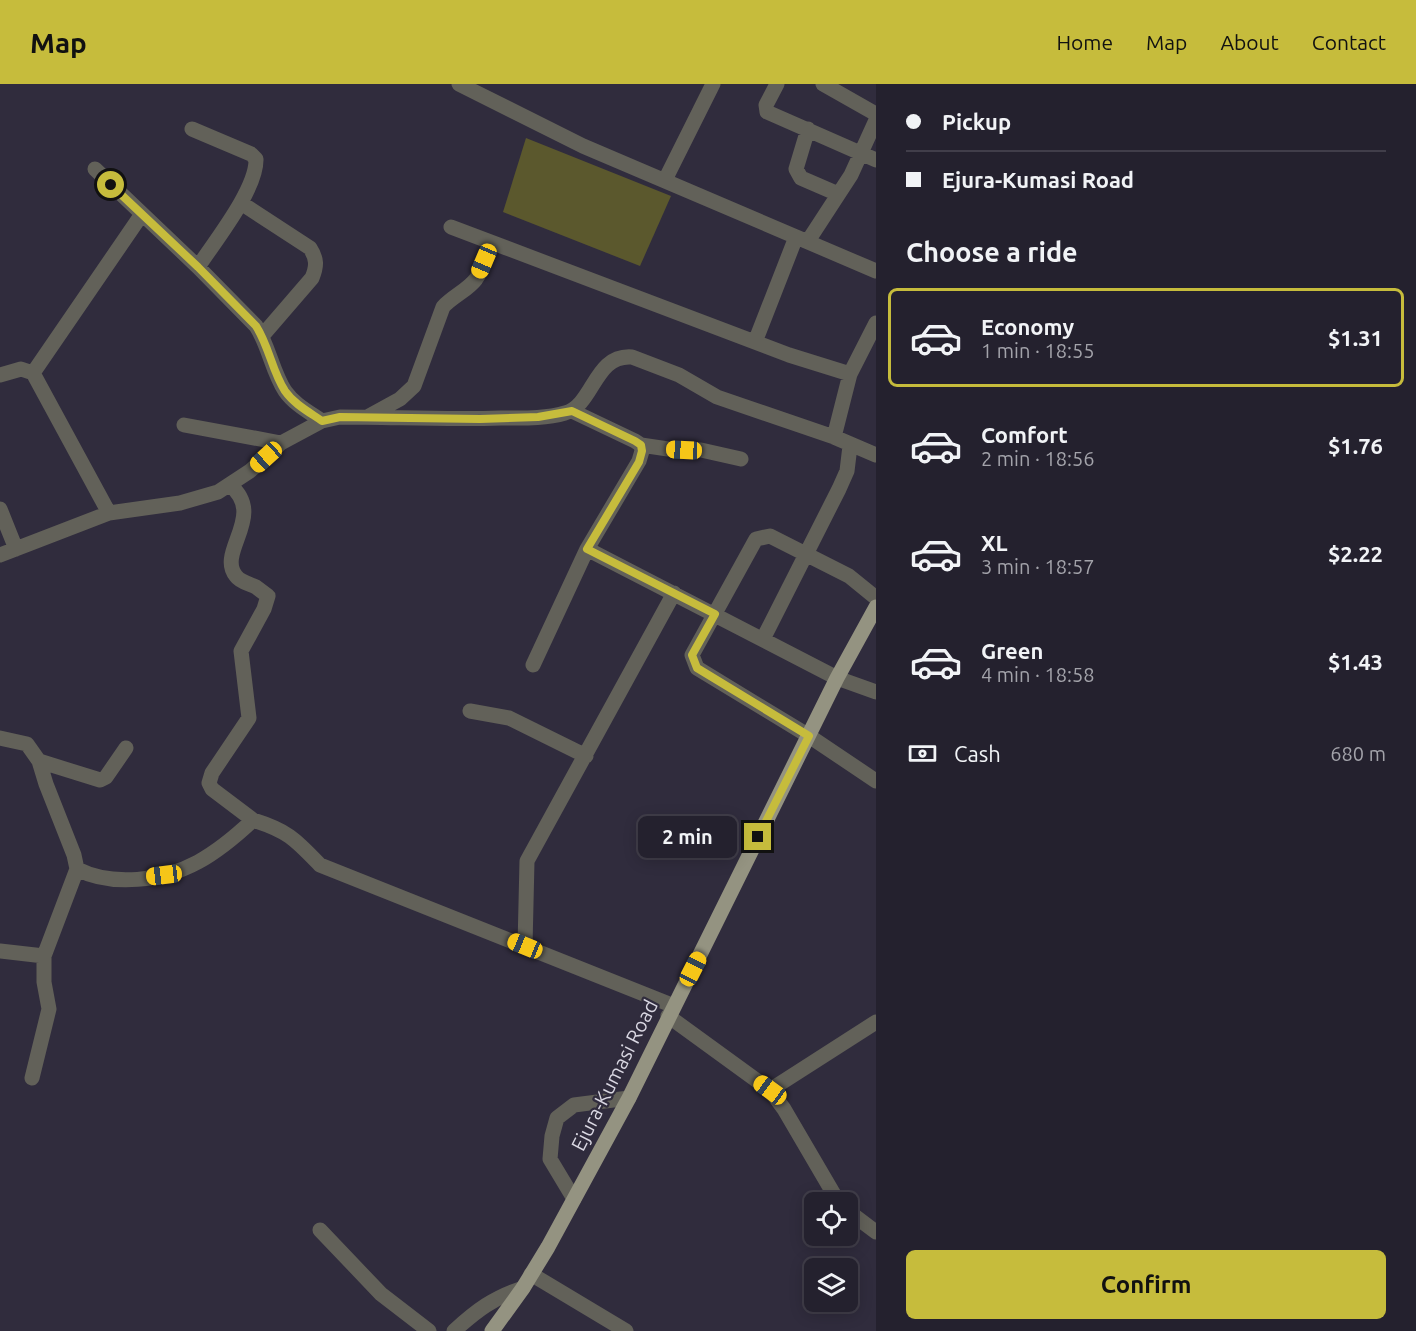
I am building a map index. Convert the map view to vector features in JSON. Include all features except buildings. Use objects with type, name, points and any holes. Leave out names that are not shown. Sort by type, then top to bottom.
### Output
[{"type":"main road","name":"Ejura-Kumasi Road","points":[[492,1331],[523,1288],[629,1098],[837,678],[874,615]]},
{"type":"street","points":[[666,180],[713,84]]},
{"type":"street","points":[[777,84],[766,105],[767,112],[876,160]]},
{"type":"street","points":[[829,85],[876,114]]},
{"type":"street","points":[[468,86],[583,146],[876,271]]},
{"type":"street","points":[[755,342],[802,239],[851,175],[876,120]]},
{"type":"street","points":[[192,129],[250,154],[256,159],[256,168],[241,203],[198,267]]},
{"type":"street","points":[[808,129],[796,169],[797,173],[801,178],[838,194]]},
{"type":"street","points":[[95,169],[256,326],[286,392],[302,408],[322,421]]},
{"type":"street","points":[[241,203],[310,248],[316,257],[317,268],[312,278],[262,336]]},
{"type":"street","points":[[33,373],[142,214]]},
{"type":"street","points":[[451,228],[789,355],[850,374]]},
{"type":"street","points":[[366,417],[400,399],[414,386],[443,308],[452,297],[468,288],[477,279],[491,244]]},
{"type":"street","points":[[834,438],[850,374],[875,326]]},
{"type":"street","points":[[572,411],[611,362],[632,357],[679,375],[717,397],[876,455]]},
{"type":"street","points":[[0,375],[21,369],[33,373],[109,513]]},
{"type":"street","points":[[0,555],[109,513],[180,504],[218,492],[250,471],[281,443],[322,421],[340,417],[480,419],[538,417],[572,411],[641,445],[701,450],[741,459]]},
{"type":"street","points":[[184,425],[281,443]]},
{"type":"street","points":[[533,666],[587,549],[639,462],[641,445]]},
{"type":"street","points":[[763,639],[847,471],[850,446]]},
{"type":"street","points":[[230,484],[239,492],[244,506],[242,525],[233,552],[232,569],[236,578],[268,596],[264,609],[241,651],[249,718],[212,773],[209,783],[212,789],[253,820],[276,828],[295,839],[320,865],[525,946],[671,1011],[770,1090],[784,1108],[833,1192]]},
{"type":"street","points":[[0,509],[16,549]]},
{"type":"street","points":[[876,598],[849,576],[770,536],[756,539],[692,655],[697,668],[809,736],[876,781]]},
{"type":"street","points":[[587,549],[837,678],[876,692]]},
{"type":"street","points":[[525,946],[527,861],[674,594]]},
{"type":"street","points":[[470,711],[509,718],[586,756]]},
{"type":"street","points":[[0,738],[27,744],[39,761],[77,868],[44,956],[44,982],[49,1009],[32,1078]]},
{"type":"street","points":[[39,761],[100,780],[106,777],[126,748]]},
{"type":"street","points":[[77,868],[88,874],[120,880],[164,875],[196,863],[228,843],[253,820]]},
{"type":"street","points":[[0,951],[44,956]]},
{"type":"street","points":[[770,1090],[876,1022]]},
{"type":"street","points":[[574,1199],[550,1159],[552,1136],[557,1118],[574,1105],[629,1098]]},
{"type":"street","points":[[858,1218],[876,1232]]},
{"type":"street","points":[[320,1230],[381,1294],[429,1331]]},
{"type":"street","points":[[531,1274],[626,1331]]},
{"type":"street","points":[[454,1331],[493,1299],[523,1288]]},
{"type":"shaded area","points":[[526,138],[671,196],[640,266],[503,212]]},
{"type":"route","points":[[111,185],[198,267],[256,326],[286,392],[302,408],[322,421],[340,417],[480,419],[538,417],[572,411],[641,445],[639,462],[587,549],[715,614],[692,655],[697,668],[809,736],[758,837]]}]
